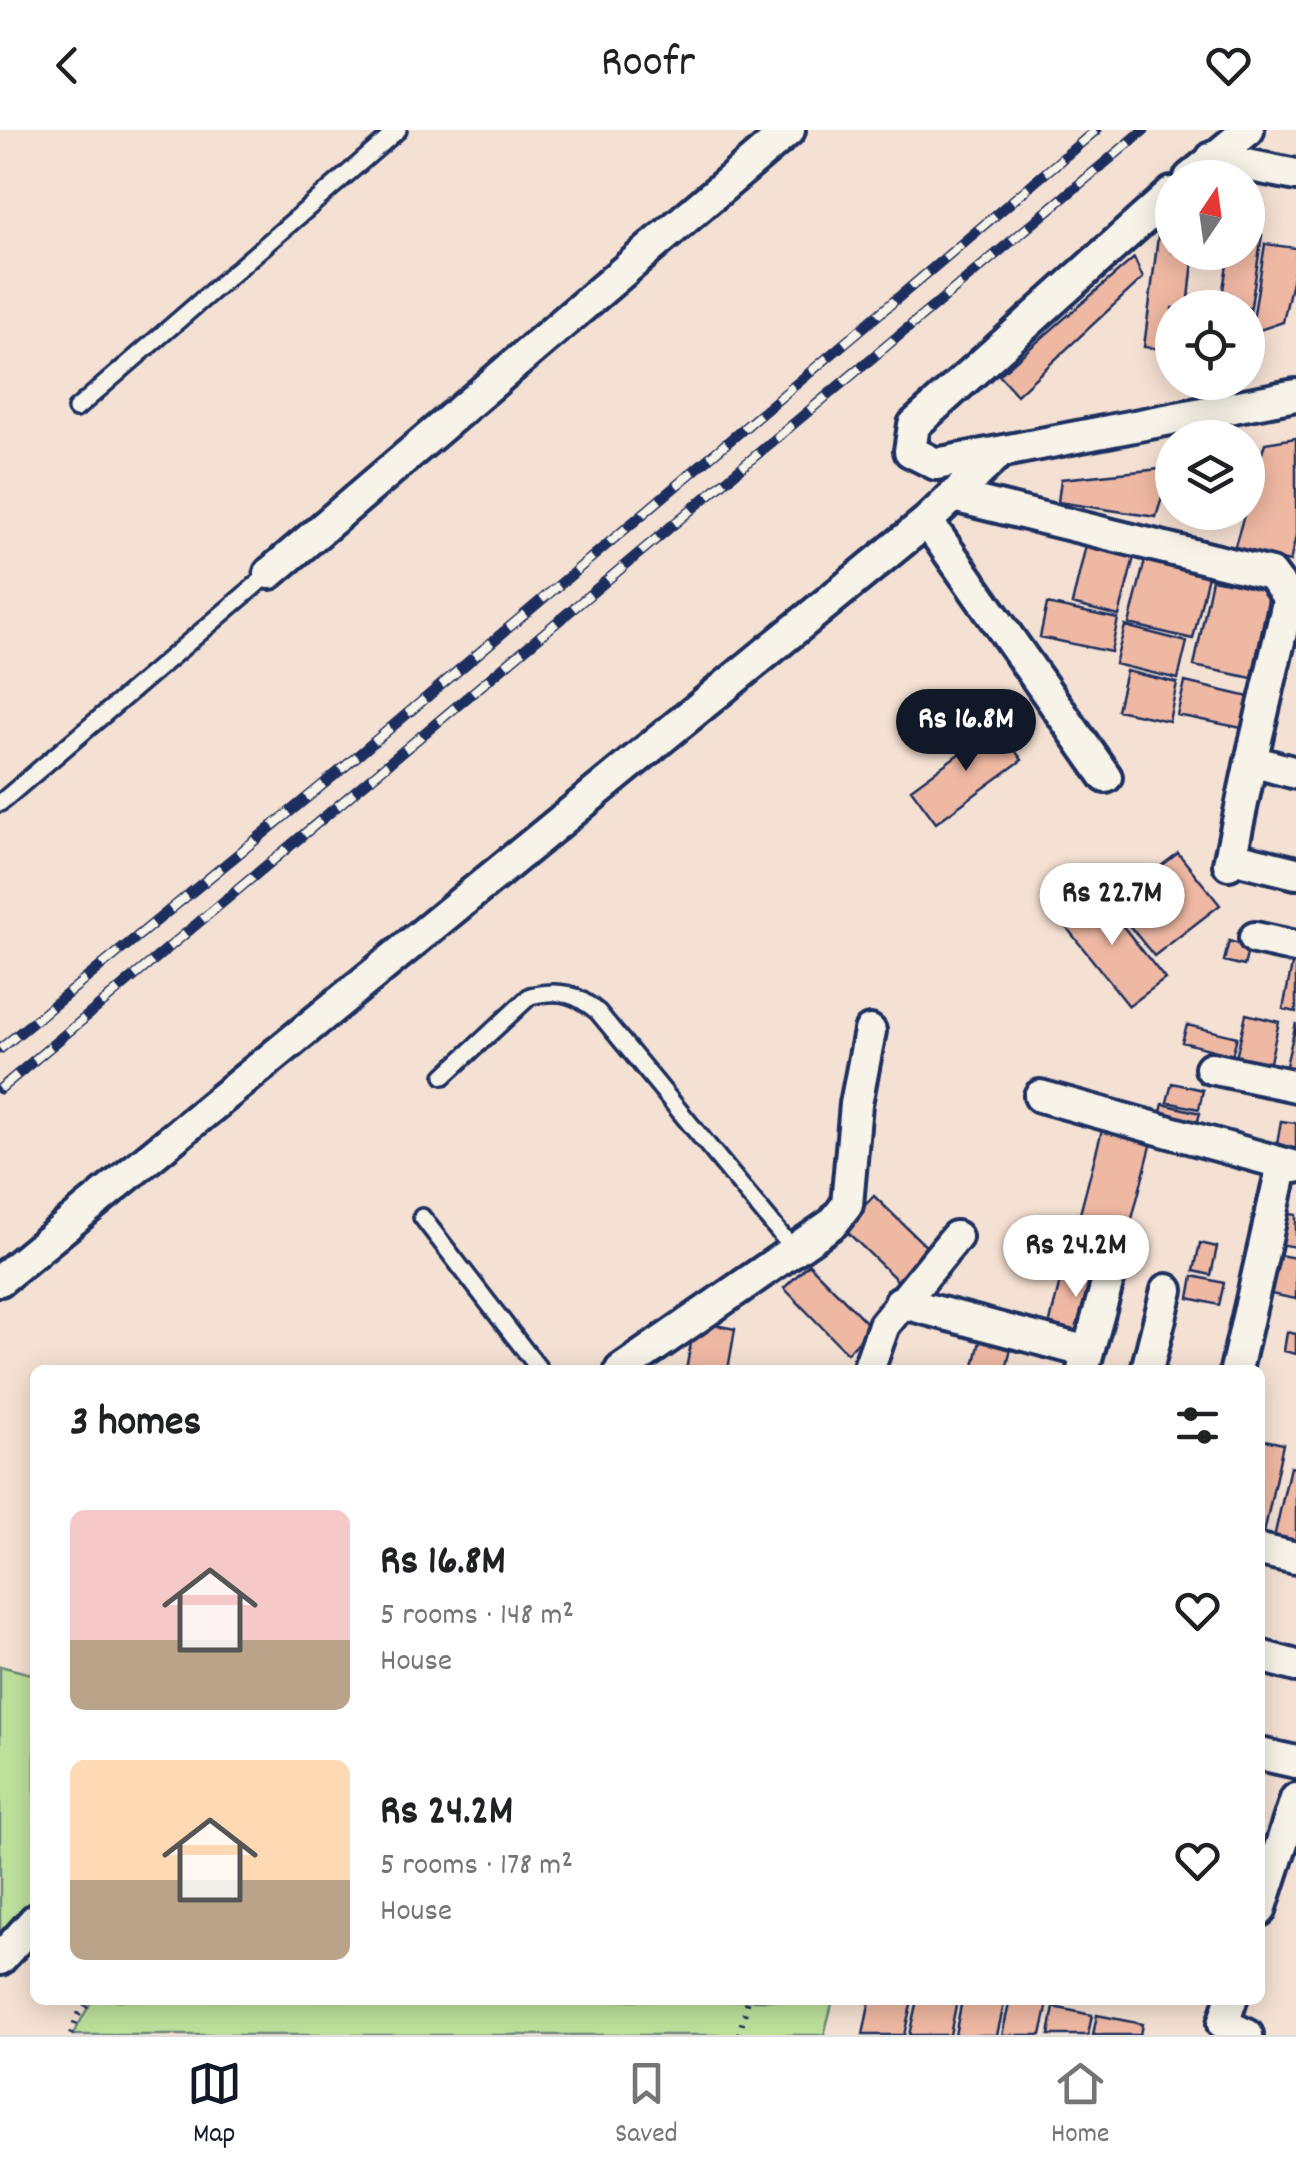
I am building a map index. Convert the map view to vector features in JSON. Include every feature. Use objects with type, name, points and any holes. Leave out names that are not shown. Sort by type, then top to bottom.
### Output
[{"type":"street","points":[[270,573],[789,130]]},
{"type":"street","points":[[1211,160],[1248,130]]},
{"type":"street","points":[[1265,172],[1296,174]]},
{"type":"street","points":[[1155,208],[922,417],[909,434],[910,451],[919,460],[936,464],[1296,395]]},
{"type":"street","points":[[0,1280],[927,521],[1000,452]]},
{"type":"street","points":[[953,496],[1271,574],[1290,598],[1286,648],[1251,761],[1230,860],[1296,873]]},
{"type":"street","points":[[927,521],[1106,777]]},
{"type":"street","points":[[1251,761],[1296,773]]},
{"type":"street","points":[[1255,938],[1296,947]]},
{"type":"street","points":[[628,1365],[833,1222],[847,1205],[856,1104],[870,1031]]},
{"type":"street","points":[[1212,1068],[1296,1086]]},
{"type":"street","points":[[1040,1096],[1290,1165],[1237,1365]]},
{"type":"street","points":[[870,1365],[884,1325],[956,1237]]},
{"type":"street","points":[[900,1302],[1085,1361],[1108,1280]]},
{"type":"street","points":[[1149,1365],[1168,1290]]},
{"type":"street","points":[[1265,1551],[1296,1558]]},
{"type":"street","points":[[1265,1657],[1296,1666]]},
{"type":"street","points":[[1265,1755],[1296,1762]]},
{"type":"street","points":[[1265,1894],[1296,1798]]},
{"type":"street","points":[[0,1959],[30,1926]]},
{"type":"street","points":[[1229,2005],[1223,2024],[1247,2035]]},
{"type":"lane","points":[[76,410],[398,130]]},
{"type":"lane","points":[[0,803],[270,573]]},
{"type":"lane","points":[[444,1076],[530,996],[576,994],[598,1012],[794,1249]]},
{"type":"lane","points":[[422,1217],[536,1365]]},
{"type":"path","points":[[71,2035],[78,2015],[87,2005]]},
{"type":"path","points":[[739,2035],[747,2005]]},
{"type":"green space","points":[[0,1666],[30,1674],[30,1901],[0,1944]]},
{"type":"green space","points":[[89,2005],[832,2005],[824,2035],[73,2035]]},
{"type":"building","points":[[1265,244],[1296,248],[1283,322],[1265,328],[1265,290],[1258,290],[1261,270],[1265,270]]},
{"type":"building","points":[[1134,258],[1143,278],[1017,395],[999,375]]},
{"type":"building","points":[[1155,260],[1155,270],[1192,270],[1190,290],[1155,290],[1155,348],[1144,347]]},
{"type":"building","points":[[1226,270],[1257,270],[1253,290],[1223,290]]},
{"type":"building","points":[[1296,438],[1296,536],[1290,562],[1234,549],[1240,530],[1265,530],[1265,443]]},
{"type":"building","points":[[1155,470],[1155,517],[1058,502],[1061,479]]},
{"type":"building","points":[[1086,545],[1134,557],[1119,616],[1072,604]]},
{"type":"building","points":[[1146,556],[1209,571],[1193,639],[1129,624]]},
{"type":"building","points":[[1212,579],[1270,590],[1252,678],[1194,666]]},
{"type":"building","points":[[1047,604],[1118,619],[1111,652],[1040,637]]},
{"type":"building","points":[[1125,626],[1187,642],[1178,679],[1115,664]]},
{"type":"building","points":[[1126,671],[1177,683],[1169,721],[1117,710]]},
{"type":"building","points":[[1185,682],[1249,697],[1242,728],[1177,715]]},
{"type":"building","points":[[997,726],[1022,760],[936,823],[911,789]]},
{"type":"building","points":[[1178,853],[1220,905],[1154,956],[1112,904]]},
{"type":"building","points":[[1094,890],[1165,979],[1129,1006],[1059,918]]},
{"type":"building","points":[[1229,941],[1249,947],[1244,966],[1224,961]]},
{"type":"building","points":[[1296,960],[1296,1012],[1283,1009]]},
{"type":"building","points":[[1246,1014],[1279,1022],[1269,1066],[1236,1058]]},
{"type":"building","points":[[1296,1023],[1296,1077],[1284,1074]]},
{"type":"building","points":[[1187,1025],[1237,1037],[1232,1055],[1182,1042]]},
{"type":"building","points":[[1172,1083],[1203,1090],[1199,1109],[1167,1102]]},
{"type":"building","points":[[1163,1104],[1200,1113],[1194,1136],[1157,1127]]},
{"type":"building","points":[[1281,1121],[1296,1123],[1296,1159],[1275,1155]]},
{"type":"building","points":[[1102,1130],[1152,1142],[1126,1242],[1076,1229]]},
{"type":"building","points":[[874,1196],[933,1253],[902,1285],[843,1228]]},
{"type":"building","points":[[1280,1212],[1296,1215],[1296,1247],[1274,1243]]},
{"type":"building","points":[[1200,1243],[1217,1247],[1211,1275],[1194,1271]]},
{"type":"building","points":[[1274,1254],[1296,1258],[1296,1299],[1266,1293]]},
{"type":"building","points":[[1065,1261],[1104,1271],[1087,1340],[1048,1330]]},
{"type":"building","points":[[809,1264],[872,1328],[847,1353],[784,1288]]},
{"type":"building","points":[[1193,1276],[1224,1283],[1219,1305],[1189,1298]]},
{"type":"building","points":[[695,1321],[735,1329],[729,1365],[687,1365]]},
{"type":"building","points":[[983,1329],[1014,1336],[1007,1365],[974,1365]]},
{"type":"building","points":[[1287,1332],[1296,1334],[1296,1354],[1284,1351]]},
{"type":"building","points":[[1265,1440],[1283,1444],[1265,1529]]},
{"type":"building","points":[[1290,1467],[1296,1468],[1296,1547],[1273,1542]]},
{"type":"building","points":[[869,2005],[911,2005],[904,2035],[863,2035]]},
{"type":"building","points":[[916,2005],[956,2005],[950,2035],[909,2035]]},
{"type":"building","points":[[961,2005],[1004,2005],[997,2035],[955,2035]]},
{"type":"building","points":[[1009,2005],[1048,2005],[1041,2035],[1002,2035]]},
{"type":"building","points":[[1054,2007],[1092,2015],[1088,2035],[1049,2035]]},
{"type":"building","points":[[1097,2015],[1142,2024],[1140,2035],[1093,2035]]},
{"type":"railway","points":[[0,1049],[342,769],[1096,130]]},
{"type":"railway","points":[[0,1089],[1144,130]]}]
